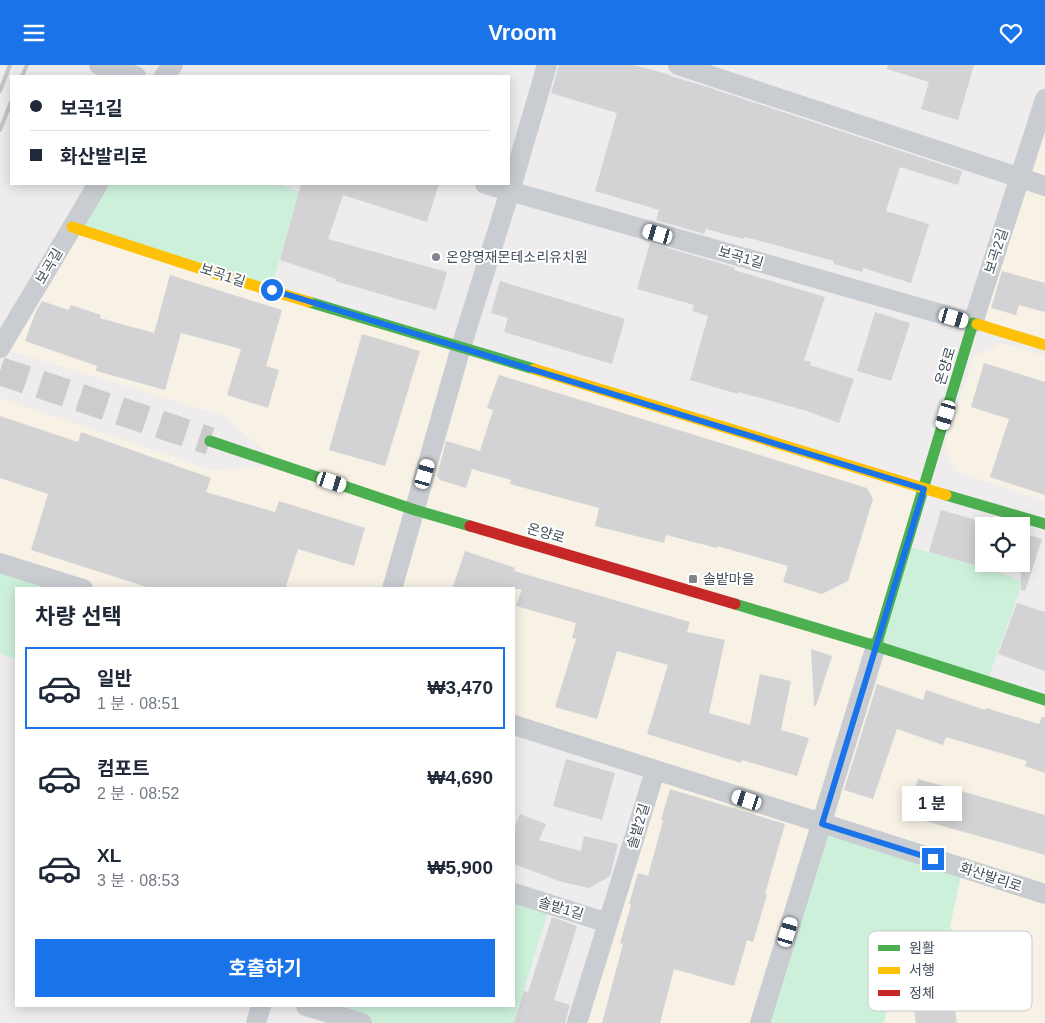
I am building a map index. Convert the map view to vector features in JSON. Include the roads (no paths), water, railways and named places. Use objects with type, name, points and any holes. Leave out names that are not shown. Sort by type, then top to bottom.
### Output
[{"type":"main road","name":"보곡1길","points":[[72,227],[226,277],[924,489]]},
{"type":"main road","points":[[973,323],[1045,345]]},
{"type":"main road","name":"온양로","points":[[876,646],[973,323]]},
{"type":"main road","name":"온양로","points":[[210,441],[415,510],[876,646],[1045,700]]},
{"type":"main road","points":[[924,489],[1045,523]]},
{"type":"street","points":[[99,65],[133,75]]},
{"type":"street","points":[[165,75],[173,65]]},
{"type":"street","points":[[393,587],[461,347],[547,65]]},
{"type":"street","points":[[678,65],[1045,186]]},
{"type":"street","name":"보곡2길","points":[[973,323],[1045,99]]},
{"type":"street","name":"보곡길","points":[[0,348],[97,185]]},
{"type":"street","name":"보곡1길","points":[[489,185],[973,323]]},
{"type":"street","points":[[0,563],[77,587]]},
{"type":"street","points":[[760,1023],[876,646]]},
{"type":"street","points":[[515,725],[655,771]]},
{"type":"street","name":"화산발리로","points":[[655,771],[1045,894]]},
{"type":"street","name":"솔밭2길","points":[[578,1023],[655,771]]},
{"type":"street","name":"솔밭1길","points":[[515,893],[608,923]]},
{"type":"street","points":[[256,1023],[261,1007]]},
{"type":"street","points":[[309,1007],[362,1023]]},
{"type":"tunnel","points":[[0,371],[210,441]]},
{"type":"railway","points":[[0,91],[10,65]]},
{"type":"railway","points":[[22,75],[27,65]]},
{"type":"railway","points":[[0,130],[10,105]]},
{"type":"place","name":"온양영재몬테소리유치원","points":[[436,257]]},
{"type":"place","name":"솔밭마을","points":[[693,579]]}]
